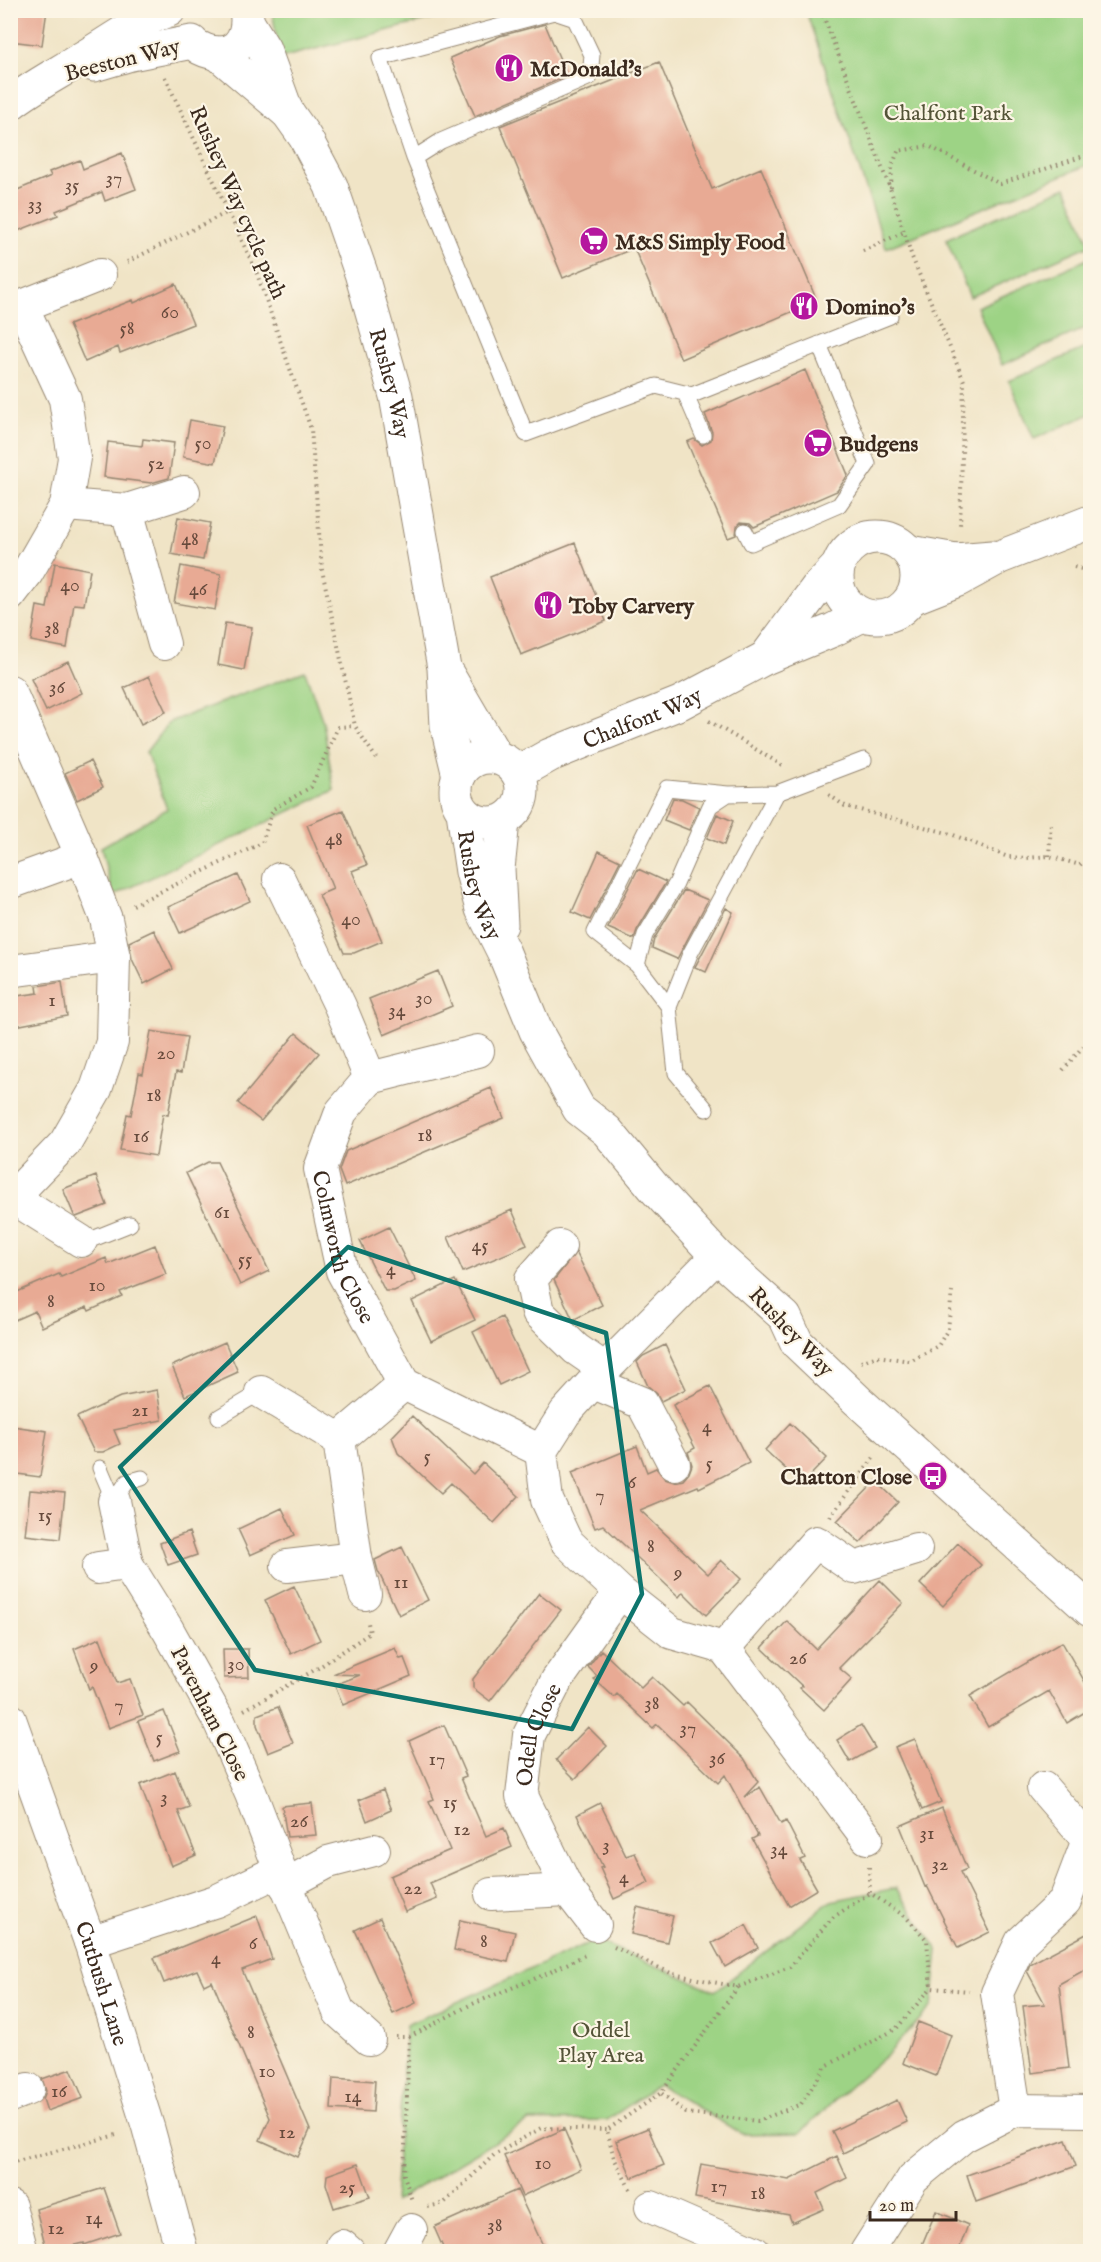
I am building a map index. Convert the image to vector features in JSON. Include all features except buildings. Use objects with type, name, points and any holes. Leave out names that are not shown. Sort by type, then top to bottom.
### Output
[{"type":"street","name":"Beeston Way","points":[[10,104],[30,88],[169,10]]},
{"type":"street","name":"Beeston Way","points":[[52,77],[199,35],[232,50],[246,34],[247,17]]},
{"type":"street","name":"Rushey Way","points":[[247,17],[264,50],[288,113],[331,186],[362,273],[396,396],[444,668],[447,726],[459,776]]},
{"type":"street","name":"Rushey Way","points":[[199,35],[288,113]]},
{"type":"street","points":[[10,595],[27,573],[66,505],[74,458],[65,399],[22,331],[22,306],[100,275]]},
{"type":"street","points":[[66,505],[127,510],[184,492]]},
{"type":"street","points":[[127,510],[164,644]]},
{"type":"street","points":[[912,598],[958,580],[1000,557],[1090,522]]},
{"type":"street","points":[[910,552],[918,574],[917,587],[905,607],[885,617],[862,615],[844,600],[837,578],[838,566],[850,547],[870,537],[892,539],[910,552],[956,560],[1000,557]]},
{"type":"street","name":"Chalfont Way","points":[[765,658],[817,588],[838,566]]},
{"type":"street","name":"Chalfont Way","points":[[507,765],[550,755],[680,703],[765,658],[833,630],[862,615]]},
{"type":"street","name":"Rushey Way","points":[[444,668],[458,695],[507,765]]},
{"type":"street","points":[[10,691],[82,857],[106,919],[114,957],[112,1042],[96,1089],[65,1143],[12,1199],[81,1241]]},
{"type":"street","points":[[485,757],[507,765],[522,784],[519,806],[503,821],[492,824],[472,819],[463,812],[456,795],[459,776],[474,760],[485,757]]},
{"type":"street","name":"Rushey Way","points":[[463,812],[472,872],[482,909],[504,953],[536,1031],[579,1109],[607,1131],[655,1189],[717,1256],[785,1317],[797,1342],[858,1401],[1090,1610]]},
{"type":"street","name":"Rushey Way","points":[[503,821],[498,869],[504,953]]},
{"type":"street","points":[[10,883],[82,857]]},
{"type":"street","points":[[279,879],[340,1006],[370,1078],[478,1051]]},
{"type":"street","points":[[10,971],[114,957]]},
{"type":"street","name":"Colmworth Close","points":[[370,1078],[341,1112],[320,1169],[342,1271],[404,1384]]},
{"type":"street","points":[[560,1246],[531,1279],[538,1312],[600,1376],[642,1403],[674,1464]]},
{"type":"street","points":[[717,1256],[565,1413],[541,1451],[546,1500],[566,1541],[620,1592],[672,1633],[724,1648],[867,1838]]},
{"type":"street","points":[[339,1439],[404,1384],[541,1451]]},
{"type":"street","points":[[261,1392],[339,1439]]},
{"type":"street","points":[[339,1439],[356,1558],[365,1594]]},
{"type":"street","name":"Pavenham Close","points":[[114,1501],[113,1566],[168,1630],[220,1723],[251,1794],[332,2022],[369,2038]]},
{"type":"street","points":[[724,1648],[816,1542],[854,1569],[916,1550]]},
{"type":"street","points":[[287,1566],[356,1558]]},
{"type":"street","name":"Odell Close","points":[[601,1935],[568,1890],[522,1796],[529,1735],[557,1680],[620,1592]]},
{"type":"street","name":"Cutbush Lane","points":[[10,1719],[90,1942],[148,2127],[182,2252]]},
{"type":"street","points":[[1015,2110],[997,1993],[1022,1942],[1065,1901],[1089,1840],[1043,1788]]},
{"type":"street","points":[[90,1942],[328,1862],[374,1850]]},
{"type":"street","points":[[491,1894],[568,1890]]},
{"type":"street","points":[[866,2252],[913,2178],[964,2136],[1015,2110],[1090,2111]]},
{"type":"street","points":[[10,2206],[22,2252]]},
{"type":"street","points":[[651,2207],[754,2252]]},
{"type":"lane","points":[[414,158],[441,141],[590,77],[592,55],[575,19],[554,12],[380,57],[414,158],[526,434],[656,386],[692,395],[890,315]]},
{"type":"lane","points":[[745,531],[751,543],[839,505],[868,464],[819,344]]},
{"type":"lane","points":[[685,393],[703,435]]},
{"type":"lane","points":[[669,1007],[637,965],[595,932],[667,788],[728,794],[777,793],[864,760]]},
{"type":"lane","points":[[706,1108],[676,1073],[669,1007],[690,954],[777,793]]},
{"type":"lane","points":[[637,965],[645,935],[676,884],[710,806],[728,794]]},
{"type":"lane","points":[[81,1241],[130,1224]]},
{"type":"lane","points":[[219,1417],[261,1392]]},
{"type":"lane","points":[[100,1468],[114,1501]]},
{"type":"lane","points":[[114,1501],[127,1482],[142,1478]]},
{"type":"path","points":[[821,10],[891,191],[912,257],[964,381],[960,531]]},
{"type":"path","name":"Rushey Way cycle path","points":[[165,77],[256,271],[311,429],[322,570],[355,726],[376,758]]},
{"type":"path","points":[[891,191],[892,167],[898,151],[928,146],[1000,184],[1090,154]]},
{"type":"path","points":[[100,275],[228,212]]},
{"type":"path","points":[[863,251],[904,232]]},
{"type":"path","points":[[1074,567],[1090,571]]},
{"type":"path","points":[[680,703],[845,806],[951,834],[1008,856],[1027,858],[1049,856],[1080,865],[1090,855]]},
{"type":"path","points":[[106,919],[262,843],[273,809],[311,787],[338,727],[355,726]]},
{"type":"path","points":[[1049,856],[1051,823]]},
{"type":"path","points":[[1063,1070],[1090,1038]]},
{"type":"path","points":[[860,1363],[877,1356],[910,1360],[938,1346],[948,1329],[952,1292]]},
{"type":"path","points":[[816,1542],[837,1504],[877,1453]]},
{"type":"path","points":[[220,1723],[318,1668],[370,1633],[365,1594]]},
{"type":"path","points":[[867,1838],[870,1893]]},
{"type":"path","points":[[369,2038],[410,2037],[470,2005],[546,1974],[601,1935],[673,1974],[738,1987],[790,1967],[832,1918],[870,1893]]},
{"type":"path","points":[[661,2093],[686,2113],[758,2121],[801,2104],[826,2066],[896,2030],[931,1988],[927,1940],[906,1917],[870,1893]]},
{"type":"path","points":[[408,2230],[444,2203],[494,2155],[540,2128],[607,2130],[661,2093],[738,1987]]},
{"type":"path","points":[[931,1988],[997,1993]]},
{"type":"path","points":[[408,2230],[404,2175],[410,2037]]},
{"type":"path","points":[[10,2163],[148,2127]]},
{"type":"path","points":[[607,2130],[614,2158],[628,2187],[651,2207]]},
{"type":"highlighted area","points":[[348,1247],[606,1333],[642,1594],[572,1729],[255,1670],[120,1467]]},
{"type":"green space","points":[[272,10],[464,11],[280,58]]},
{"type":"green space","name":"Chalfont Park","points":[[806,11],[1090,11],[1090,164],[886,248]]},
{"type":"green space","points":[[1066,187],[1090,245],[970,297],[946,239]]},
{"type":"green space","points":[[1090,258],[1090,326],[1002,365],[977,307]]},
{"type":"green space","points":[[1090,346],[1090,414],[1034,439],[1009,381]]},
{"type":"green space","points":[[305,671],[323,722],[334,790],[113,896],[101,847],[167,809],[146,752],[169,722]]},
{"type":"green space","name":"Oddel Play Area","points":[[896,1888],[938,1950],[932,2006],[890,2052],[800,2133],[742,2134],[659,2085],[607,2120],[529,2121],[394,2202],[406,2025],[595,1940],[715,1991],[831,1901]]},
{"type":"place","name":"McDonald's","points":[[509,68]]},
{"type":"place","name":"M&S Simply Food","points":[[594,241]]},
{"type":"place","name":"Domino's","points":[[804,306]]},
{"type":"place","name":"Budgens","points":[[818,443]]},
{"type":"place","name":"Toby Carvery","points":[[548,605]]},
{"type":"place","name":"Chatton Close","points":[[933,1476]]}]
